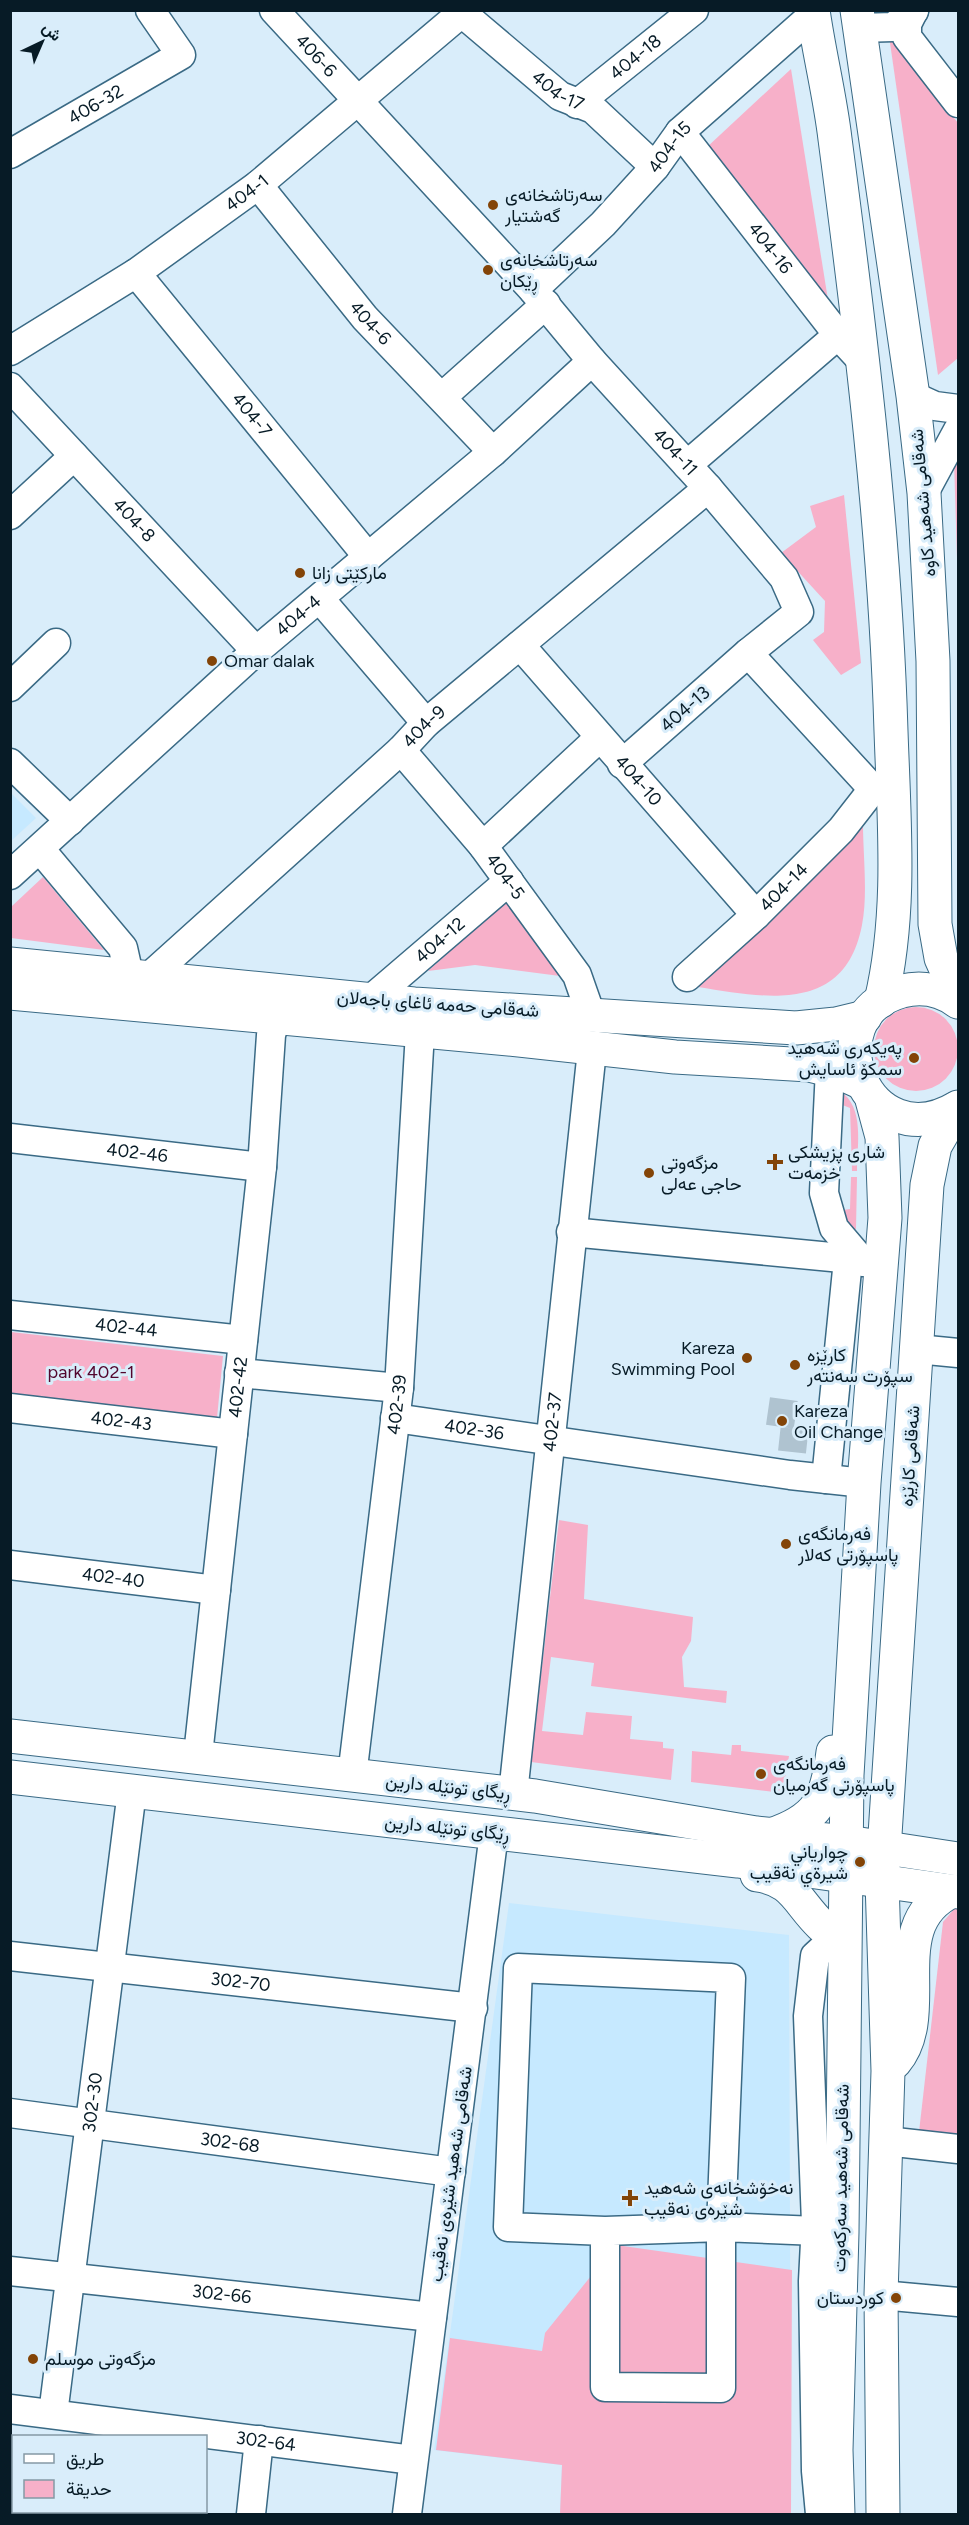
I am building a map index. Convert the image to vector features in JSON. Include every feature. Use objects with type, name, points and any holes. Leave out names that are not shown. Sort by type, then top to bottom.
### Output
[{"type":"main road","points":[[814,12],[835,135],[882,542],[883,790],[893,930],[873,1009],[858,1032],[854,1049],[855,1066],[866,1091],[883,1153],[864,1261],[864,1483],[850,1703],[847,1842]]},
{"type":"main road","name":"شەقامی شەهید کاوە","points":[[858,19],[914,396],[924,494],[933,661],[935,924],[941,958],[958,996]]},
{"type":"main road","points":[[845,218],[888,210]]},
{"type":"main road","name":"شەقامی حەمە ئاغای باجەلان","points":[[10,964],[370,1000],[521,1026],[592,1050],[793,1063],[830,1069],[866,1091],[887,1111],[904,1118],[932,1118],[958,1107]]},
{"type":"main road","name":"شەقامی حەمە ئاغای باجەلان","points":[[10,993],[420,1032],[521,1026],[591,1015],[796,1028],[836,1024],[873,1009],[894,993],[924,989],[938,992],[958,1002]]},
{"type":"main road","name":"شەقامی کارێزە","points":[[884,1848],[929,1164],[941,1134],[958,1107]]},
{"type":"main road","points":[[771,1835],[790,1828],[809,1815],[820,1803],[830,1782],[838,1728],[850,1703]]},
{"type":"main road","name":"ڕیگای تونێلە دارین","points":[[10,1736],[198,1755],[352,1776],[513,1794],[771,1835],[847,1842],[958,1859]]},
{"type":"main road","name":"ڕێگای تونێلە دارین","points":[[10,1777],[712,1858],[955,1892]]},
{"type":"main road","points":[[888,1781],[897,1826],[904,1834],[912,1840],[958,1846]]},
{"type":"main road","name":"شەقامی شەهید سەرکەوت","points":[[838,2514],[829,2232],[847,1842]]},
{"type":"main road","points":[[883,2514],[881,2295],[888,2071],[886,1950],[882,1881],[884,1848]]},
{"type":"main road","points":[[712,1858],[727,1871],[766,1876],[785,1883],[798,1894],[821,1925],[844,1942]]},
{"type":"main road","points":[[888,2071],[898,2059],[908,2034],[914,1950],[919,1921],[937,1899],[955,1892]]},
{"type":"street","name":"406-32","points":[[10,154],[181,55],[150,10]]},
{"type":"street","name":"406-6","points":[[274,10],[357,101]]},
{"type":"street","name":"404-18","points":[[577,104],[694,10]]},
{"type":"street","points":[[858,19],[893,27],[914,11]]},
{"type":"street","points":[[914,11],[907,24],[910,44],[958,103]]},
{"type":"street","name":"404-1","points":[[10,351],[136,273],[258,185],[463,12]]},
{"type":"street","name":"404-17","points":[[463,12],[560,96],[593,109],[655,167]]},
{"type":"street","name":"404-15","points":[[442,398],[476,366],[539,297],[655,167],[680,132],[814,12]]},
{"type":"street","name":"404-11","points":[[357,101],[539,297],[592,361],[708,488],[784,578],[799,612],[748,653]]},
{"type":"street","name":"404-16","points":[[680,132],[838,335],[863,362]]},
{"type":"street","name":"404-6","points":[[258,185],[365,318],[493,452]]},
{"type":"street","name":"404-7","points":[[136,273],[368,557]]},
{"type":"street","points":[[687,465],[838,335]]},
{"type":"street","name":"404-4","points":[[10,875],[256,651],[493,452],[592,361]]},
{"type":"street","points":[[471,427],[469,388],[476,366]]},
{"type":"street","name":"404-8","points":[[10,387],[256,651]]},
{"type":"street","points":[[914,396],[935,406],[958,409]]},
{"type":"street","points":[[924,494],[958,430]]},
{"type":"street","points":[[10,515],[74,456]]},
{"type":"street","name":"404-9","points":[[139,976],[400,750],[426,723],[708,488]]},
{"type":"street","points":[[320,599],[426,723]]},
{"type":"street","points":[[10,687],[56,643]]},
{"type":"street","name":"404-10","points":[[520,645],[756,915]]},
{"type":"street","points":[[748,653],[883,790]]},
{"type":"street","name":"404-13","points":[[622,764],[748,653]]},
{"type":"street","points":[[483,846],[599,738]]},
{"type":"street","name":"404-5","points":[[400,750],[483,846],[577,975],[591,1015]]},
{"type":"street","points":[[10,764],[70,821]]},
{"type":"street","name":"404-14","points":[[687,977],[756,915],[883,790]]},
{"type":"street","points":[[40,849],[123,948],[139,976]]},
{"type":"street","name":"404-12","points":[[370,1000],[509,881]]},
{"type":"street","name":"402-42","points":[[198,1755],[262,1167],[271,1035],[276,1017]]},
{"type":"street","name":"402-39","points":[[352,1776],[399,1388],[420,1032]]},
{"type":"street","name":"402-37","points":[[513,1794],[592,1050]]},
{"type":"street","points":[[830,1069],[824,1193],[834,1228],[864,1261]]},
{"type":"street","name":"402-46","points":[[10,1138],[262,1167]]},
{"type":"street","points":[[571,1232],[864,1261]]},
{"type":"street","points":[[826,1479],[864,1261]]},
{"type":"street","name":"402-44","points":[[10,1315],[243,1340]]},
{"type":"street","points":[[917,1349],[958,1353]]},
{"type":"street","points":[[239,1374],[399,1388]]},
{"type":"street","name":"402-43","points":[[10,1408],[233,1434]]},
{"type":"street","name":"402-36","points":[[395,1418],[551,1440],[791,1464],[826,1479],[864,1483]]},
{"type":"street","name":"402-40","points":[[10,1565],[216,1590]]},
{"type":"street","name":"302-30","points":[[53,2414],[132,1791]]},
{"type":"street","name":"شەقامی شەهید شێرەی نەقیب","points":[[407,2514],[494,1833]]},
{"type":"street","name":"302-70","points":[[10,1956],[473,2008]]},
{"type":"street","points":[[605,2231],[605,2387],[721,2388],[721,2227],[731,1978],[519,1968],[508,2227],[605,2231],[721,2227],[829,2232],[813,2282],[816,2471],[820,2514]]},
{"type":"street","name":"302-68","points":[[10,2113],[451,2172]]},
{"type":"street","points":[[886,2140],[958,2149]]},
{"type":"street","name":"302-66","points":[[10,2271],[432,2317]]},
{"type":"street","points":[[881,2295],[958,2302]]},
{"type":"street","name":"302-64","points":[[10,2409],[53,2414],[117,2429],[194,2435]]},
{"type":"street","name":"302-64","points":[[207,2436],[259,2440],[413,2460]]},
{"type":"street","points":[[251,2514],[259,2440]]},
{"type":"shaded area","points":[[11,793],[36,818],[11,841]]},
{"type":"shaded area","name":"نەخۆشخانەی شەهید شێرەی نەقیب","points":[[509,1903],[789,1935],[791,2514],[560,2514],[562,2465],[434,2450]]},
{"type":"green space","points":[[889,36],[958,123],[958,358],[938,375]]},
{"type":"green space","points":[[791,69],[829,306],[706,148]]},
{"type":"green space","points":[[958,456],[958,592],[954,460]]},
{"type":"green space","points":[[844,495],[861,663],[841,675],[813,640],[824,632],[825,601],[781,553],[816,527],[810,506]]},
{"type":"green space","points":[[863,824],[864,913],[853,954],[839,974],[821,987],[776,996],[698,987]]},
{"type":"green space","points":[[43,877],[104,950],[11,938],[11,907]]},
{"type":"green space","points":[[513,895],[583,979],[475,965],[428,971]]},
{"type":"green space","points":[[916,1007],[939,1014],[951,1026],[958,1049],[951,1072],[939,1084],[916,1091],[893,1084],[881,1072],[874,1049],[881,1026],[893,1014]]},
{"type":"green space","points":[[840,1091],[848,1098],[856,1117],[857,1171],[852,1171],[850,1108],[840,1104]]},
{"type":"green space","points":[[851,1177],[857,1177],[856,1229],[851,1229],[843,1210],[850,1209]]},
{"type":"green space","name":"park 402-1","points":[[11,1332],[223,1356],[217,1418],[11,1395]]},
{"type":"green space","points":[[559,1520],[588,1525],[584,1599],[693,1617],[691,1641],[682,1657],[684,1687],[727,1691],[726,1703],[591,1686],[594,1663],[551,1657],[542,1731],[583,1735],[586,1712],[632,1716],[630,1739],[663,1742],[663,1748],[674,1749],[671,1780],[531,1762]]},
{"type":"green space","points":[[732,1745],[741,1745],[741,1751],[789,1756],[783,1793],[691,1782],[692,1751],[731,1755]]},
{"type":"green space","points":[[955,1908],[958,1908],[958,2136],[919,2132],[943,1922]]},
{"type":"green space","points":[[616,2245],[792,2270],[791,2514],[560,2514],[562,2465],[436,2450],[450,2338],[542,2351],[545,2333]]},
{"type":"tunnel","points":[[768,1411],[796,1415],[792,1452]]},
{"type":"place","name":"سەرتاشخانەی گەشتیار","points":[[493,205]]},
{"type":"place","name":"سەرتاشخانەی ڕێکان","points":[[488,270]]},
{"type":"place","name":"مارکێتی زانا","points":[[300,573]]},
{"type":"place","name":"Omar dalak","points":[[212,661]]},
{"type":"place","name":"پەیکەری شەهید سمکۆ ئاسایش","points":[[914,1058]]},
{"type":"place","name":"شاری پزیشکی خزمەت","points":[[775,1162]]},
{"type":"place","name":"مزگەوتی حاجی عەلی","points":[[649,1173]]},
{"type":"place","name":"Kareza Swimming Pool","points":[[747,1358]]},
{"type":"place","name":"کارێزە سپۆرت سەنتەر","points":[[795,1365]]},
{"type":"place","name":"Kareza Oil Change","points":[[782,1421]]},
{"type":"place","name":"فەرمانگەی پاسپۆرتی کەلار","points":[[786,1544]]},
{"type":"place","name":"فەرمانگەی پاسپۆرتی گەرمیان","points":[[761,1774]]},
{"type":"place","name":"چوارياني شيرةي نةقيب","points":[[860,1862]]},
{"type":"place","name":"نەخۆشخانەی شەهید شێرەی نەقیب","points":[[630,2198]]},
{"type":"place","name":"كوردستان","points":[[896,2298]]},
{"type":"place","name":"مزگەوتی موسلم","points":[[33,2359]]}]
